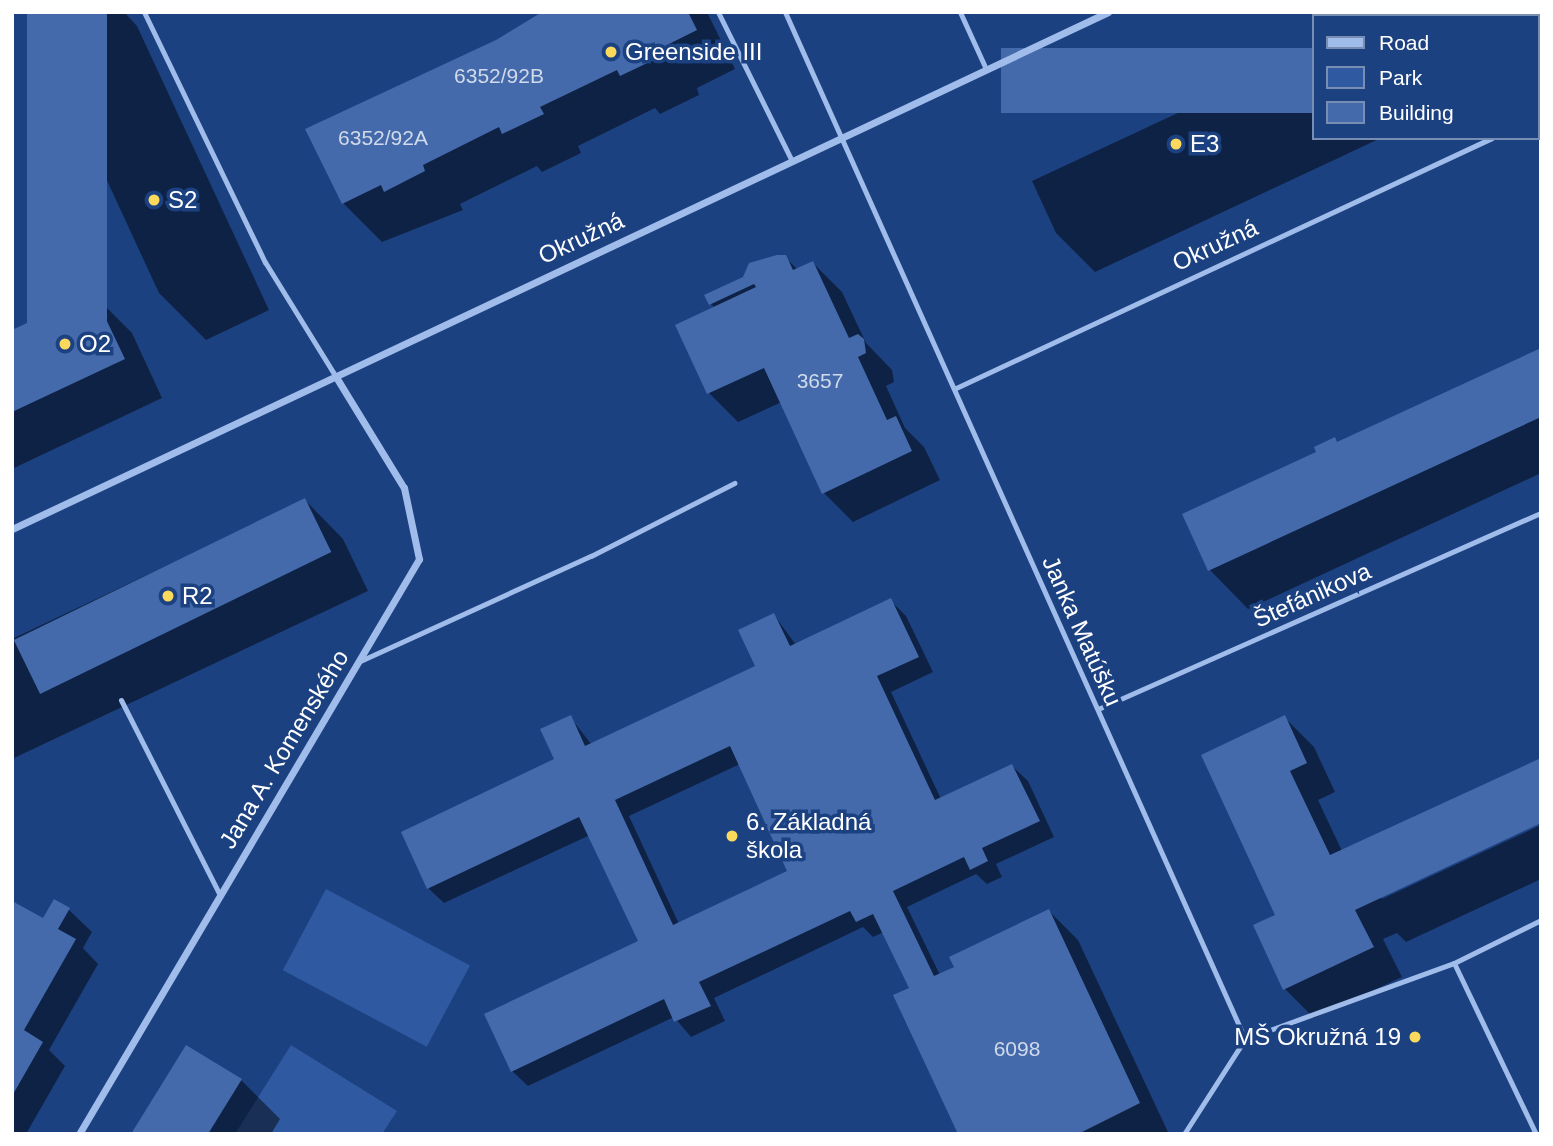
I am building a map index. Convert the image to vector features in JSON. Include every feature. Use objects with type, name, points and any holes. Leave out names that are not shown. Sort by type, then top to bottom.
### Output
[{"type":"street","name":"Okružná","points":[[12,529],[791,159],[1108,12]]},
{"type":"street","name":"Jana A. Komenského","points":[[79,1134],[419,559],[404,488],[336,377]]},
{"type":"lane","points":[[144,12],[265,262],[336,377]]},
{"type":"lane","points":[[718,12],[791,159]]},
{"type":"lane","points":[[785,12],[843,135]]},
{"type":"lane","points":[[960,12],[986,69]]},
{"type":"lane","name":"Janka Matúšku","points":[[843,135],[1245,1039]]},
{"type":"lane","name":"Okružná","points":[[956,388],[1488,140]]},
{"type":"lane","points":[[358,662],[590,556],[734,483]]},
{"type":"lane","name":"Štefánikova","points":[[1098,709],[1541,513]]},
{"type":"lane","points":[[121,700],[220,895]]},
{"type":"lane","points":[[1184,1134],[1245,1039],[1454,962],[1541,920]]},
{"type":"lane","points":[[1454,962],[1536,1134]]},
{"type":"green space","points":[[326,889],[470,966],[427,1047],[283,970]]},
{"type":"green space","points":[[291,1045],[397,1111],[382,1134],[235,1134]]},
{"type":"building","points":[[27,12],[107,12],[107,323],[27,323]]},
{"type":"building","points":[[542,12],[688,12],[697,30],[659,49],[662,56],[620,76],[617,70],[540,107],[544,114],[502,134],[499,127],[423,165],[425,171],[384,192],[381,185],[342,204],[305,129],[496,40]]},
{"type":"building","points":[[1435,12],[1436,14],[1386,14]]},
{"type":"building","points":[[1541,12],[1541,54],[1539,14],[1454,14]]},
{"type":"building","points":[[1001,48],[1312,48],[1312,113],[1001,113]]},
{"type":"building","points":[[786,255],[793,270],[813,261],[849,338],[858,334],[864,339],[866,353],[858,357],[887,420],[896,416],[912,451],[822,494],[764,368],[707,394],[675,325],[756,287],[754,284],[709,305],[704,295],[743,277],[749,263]]},
{"type":"building","name":"O2","points":[[93,292],[125,359],[12,412],[12,330]]},
{"type":"building","points":[[1541,348],[1541,417],[1208,571],[1182,514],[1316,452],[1314,447],[1335,437],[1337,442]]},
{"type":"building","name":"R2","points":[[305,498],[331,552],[40,694],[14,640]]},
{"type":"building","points":[[891,598],[919,657],[877,676],[935,800],[1012,764],[1040,821],[982,848],[988,861],[970,870],[964,857],[893,891],[934,976],[954,967],[949,957],[1049,909],[1140,1103],[1078,1134],[958,1134],[893,995],[909,988],[873,914],[856,922],[850,911],[699,982],[711,1006],[674,1022],[664,999],[511,1072],[484,1014],[638,941],[579,817],[427,889],[401,832],[554,759],[540,729],[571,715],[585,746],[755,666],[738,630],[774,613],[790,646]],"holes":[[[730,746],[787,871],[673,925],[615,800]]]},
{"type":"building","points":[[1285,715],[1307,763],[1290,771],[1330,855],[1541,758],[1541,823],[1355,910],[1374,947],[1283,990],[1253,925],[1275,915],[1201,755]]},
{"type":"building","points":[[54,899],[70,908],[58,929],[76,939],[24,1030],[43,1042],[12,1096],[12,901],[43,918]]},
{"type":"building","points":[[186,1045],[242,1079],[208,1134],[131,1134]]},
{"type":"place","name":"Greenside III","points":[[611,52]]},
{"type":"place","name":"E3","points":[[1176,144]]},
{"type":"place","name":"S2","points":[[154,200]]},
{"type":"place","name":"O2","points":[[65,344]]},
{"type":"place","name":"R2","points":[[168,596]]},
{"type":"place","name":"6. Základná škola","points":[[732,836]]},
{"type":"place","name":"MŠ Okružná 19","points":[[1415,1037]]}]
